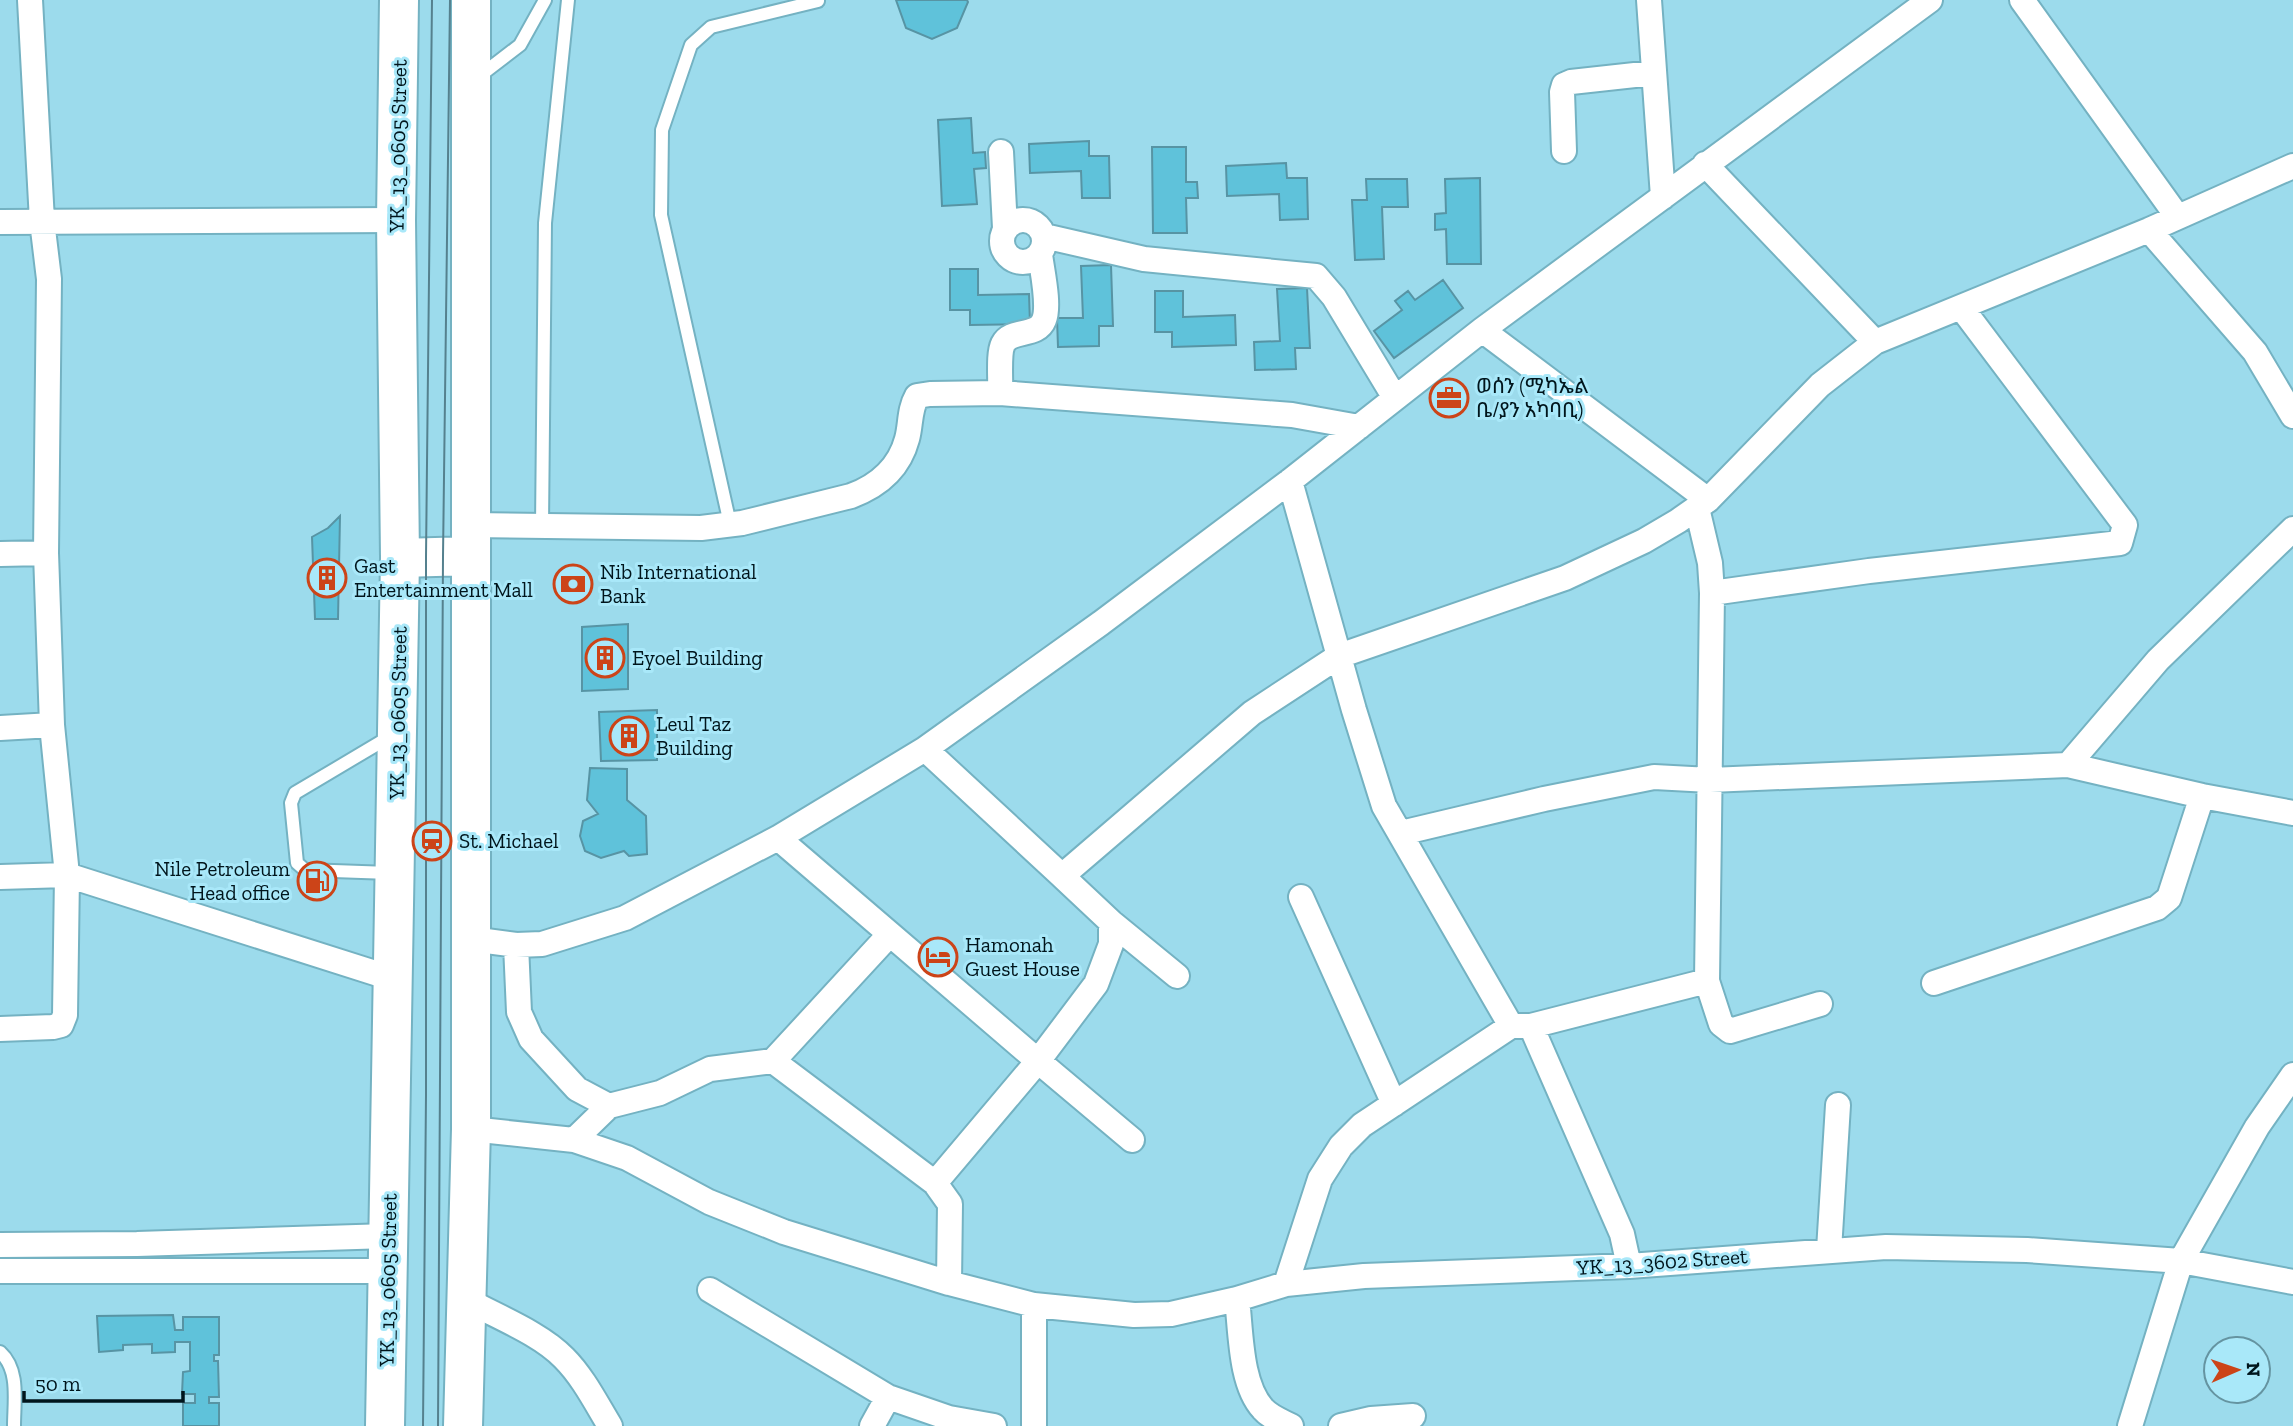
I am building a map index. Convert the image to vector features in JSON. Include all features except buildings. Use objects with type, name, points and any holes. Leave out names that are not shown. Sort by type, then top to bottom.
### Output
[{"type":"main road","name":"YK_13_0605 Street","points":[[385,1426],[400,558],[396,219],[400,0]]},
{"type":"main road","points":[[463,1426],[471,1129],[471,0]]},
{"type":"main road","points":[[400,558],[471,541]]},
{"type":"street","points":[[0,1029],[61,1026],[64,1021],[66,875],[52,725],[46,553],[49,279],[42,221],[30,0]]},
{"type":"street","points":[[1649,0],[1663,197]]},
{"type":"street","points":[[471,940],[516,945],[542,944],[625,918],[778,838],[925,749],[1101,623],[1290,481],[1482,330],[1930,0]]},
{"type":"street","points":[[2022,0],[2177,216]]},
{"type":"street","points":[[1564,152],[1564,85],[1653,73]]},
{"type":"street","points":[[1000,152],[1005,228],[1002,247],[1006,256],[1024,263],[1033,261],[1042,245]]},
{"type":"street","points":[[1705,164],[1875,342]]},
{"type":"street","points":[[1062,876],[1252,713],[1339,656],[1565,578],[1644,541],[1702,505],[1820,385],[1875,342],[2149,230],[2293,166]]},
{"type":"street","points":[[0,222],[396,219]]},
{"type":"street","points":[[1000,393],[1003,344],[1009,337],[1040,327],[1045,319],[1046,307],[1039,227],[1031,221],[1022,220],[1005,228]]},
{"type":"street","points":[[2149,230],[2255,352],[2293,416]]},
{"type":"street","points":[[1042,245],[1144,260],[1315,276],[1334,297],[1395,398]]},
{"type":"street","points":[[1712,593],[1882,569],[2120,543],[2125,525],[1961,307]]},
{"type":"street","points":[[1482,330],[1702,505],[1712,593],[1707,981],[1721,1024],[1730,1031],[1820,1004]]},
{"type":"street","points":[[471,541],[541,526],[701,527],[730,524],[851,496],[868,490],[892,471],[906,440],[913,404],[917,396],[930,394],[1000,393],[1292,415],[1359,427]]},
{"type":"street","points":[[1290,481],[1384,806],[1521,1026],[1622,1234],[1629,1266]]},
{"type":"street","points":[[2068,765],[2158,660],[2293,529]]},
{"type":"street","points":[[0,554],[46,553]]},
{"type":"street","points":[[0,728],[52,725]]},
{"type":"street","points":[[925,749],[1111,922],[1177,976]]},
{"type":"street","points":[[1401,833],[1544,799],[1654,777],[1710,780],[2068,765],[2202,796],[2293,813]]},
{"type":"street","points":[[1934,984],[2157,908],[2169,898],[2202,796]]},
{"type":"street","points":[[778,838],[1132,1140]]},
{"type":"street","points":[[0,877],[66,875],[394,979]]},
{"type":"street","points":[[1301,897],[1394,1104]]},
{"type":"street","points":[[934,1183],[1038,1061],[1096,984],[1111,944],[1111,922]]},
{"type":"street","points":[[574,1140],[609,1106],[660,1093],[710,1069],[773,1061],[890,934]]},
{"type":"street","points":[[516,945],[519,1012],[531,1039],[577,1089],[609,1106]]},
{"type":"street","points":[[1286,1284],[1320,1179],[1341,1146],[1362,1125],[1521,1026],[1707,981]]},
{"type":"street","points":[[773,1061],[934,1183],[950,1204],[949,1283]]},
{"type":"street","points":[[2130,1426],[2180,1261],[2257,1127],[2293,1075]]},
{"type":"street","points":[[1829,1250],[1838,1105]]},
{"type":"street","name":"YK_13_3602 Street","points":[[471,1129],[574,1140],[626,1158],[709,1202],[785,1232],[949,1283],[1034,1305],[1134,1315],[1171,1314],[1237,1299],[1286,1284],[1364,1276],[1629,1266],[1886,1247],[2027,1250],[2180,1261],[2293,1282]]},
{"type":"street","points":[[0,1245],[137,1244],[388,1253]]},
{"type":"street","points":[[0,1271],[388,1253]]},
{"type":"street","points":[[709,1290],[888,1397],[949,1418],[994,1426]]},
{"type":"street","points":[[465,1299],[544,1342],[564,1357],[610,1426]]},
{"type":"street","points":[[1237,1299],[1243,1349],[1252,1391],[1262,1408],[1274,1419],[1290,1426]]},
{"type":"street","points":[[1034,1305],[1034,1414]]},
{"type":"street","points":[[872,1426],[888,1397]]},
{"type":"street","points":[[1341,1426],[1371,1419],[1413,1416]]},
{"type":"lane","points":[[471,82],[520,45],[545,0]]},
{"type":"lane","points":[[541,526],[545,223],[568,0]]},
{"type":"lane","points":[[730,524],[661,215],[662,130],[691,45],[711,27],[818,1]]},
{"type":"lane","points":[[396,873],[305,870],[297,863],[291,803],[295,793],[310,782],[398,732]]},
{"type":"lane","points":[[0,1352],[12,1368],[13,1426]]},
{"type":"tram line","points":[[423,1426],[426,557],[432,0]]},
{"type":"tram line","points":[[438,1426],[443,557],[450,0]]},
{"type":"place","name":"ወሰን (ሚካኤል ቤ/ያን አካባቢ)","points":[[1449,398]]},
{"type":"place","name":"Gast Entertainment Mall","points":[[327,578]]},
{"type":"place","name":"Nib International Bank","points":[[573,584]]},
{"type":"place","name":"Eyoel Building","points":[[605,658]]},
{"type":"place","name":"Leul Taz Building","points":[[629,736]]},
{"type":"place","name":"St. Michael","points":[[432,841]]},
{"type":"place","name":"Nile Petroleum Head office","points":[[317,881]]},
{"type":"place","name":"Hamonah Guest House","points":[[938,957]]}]
